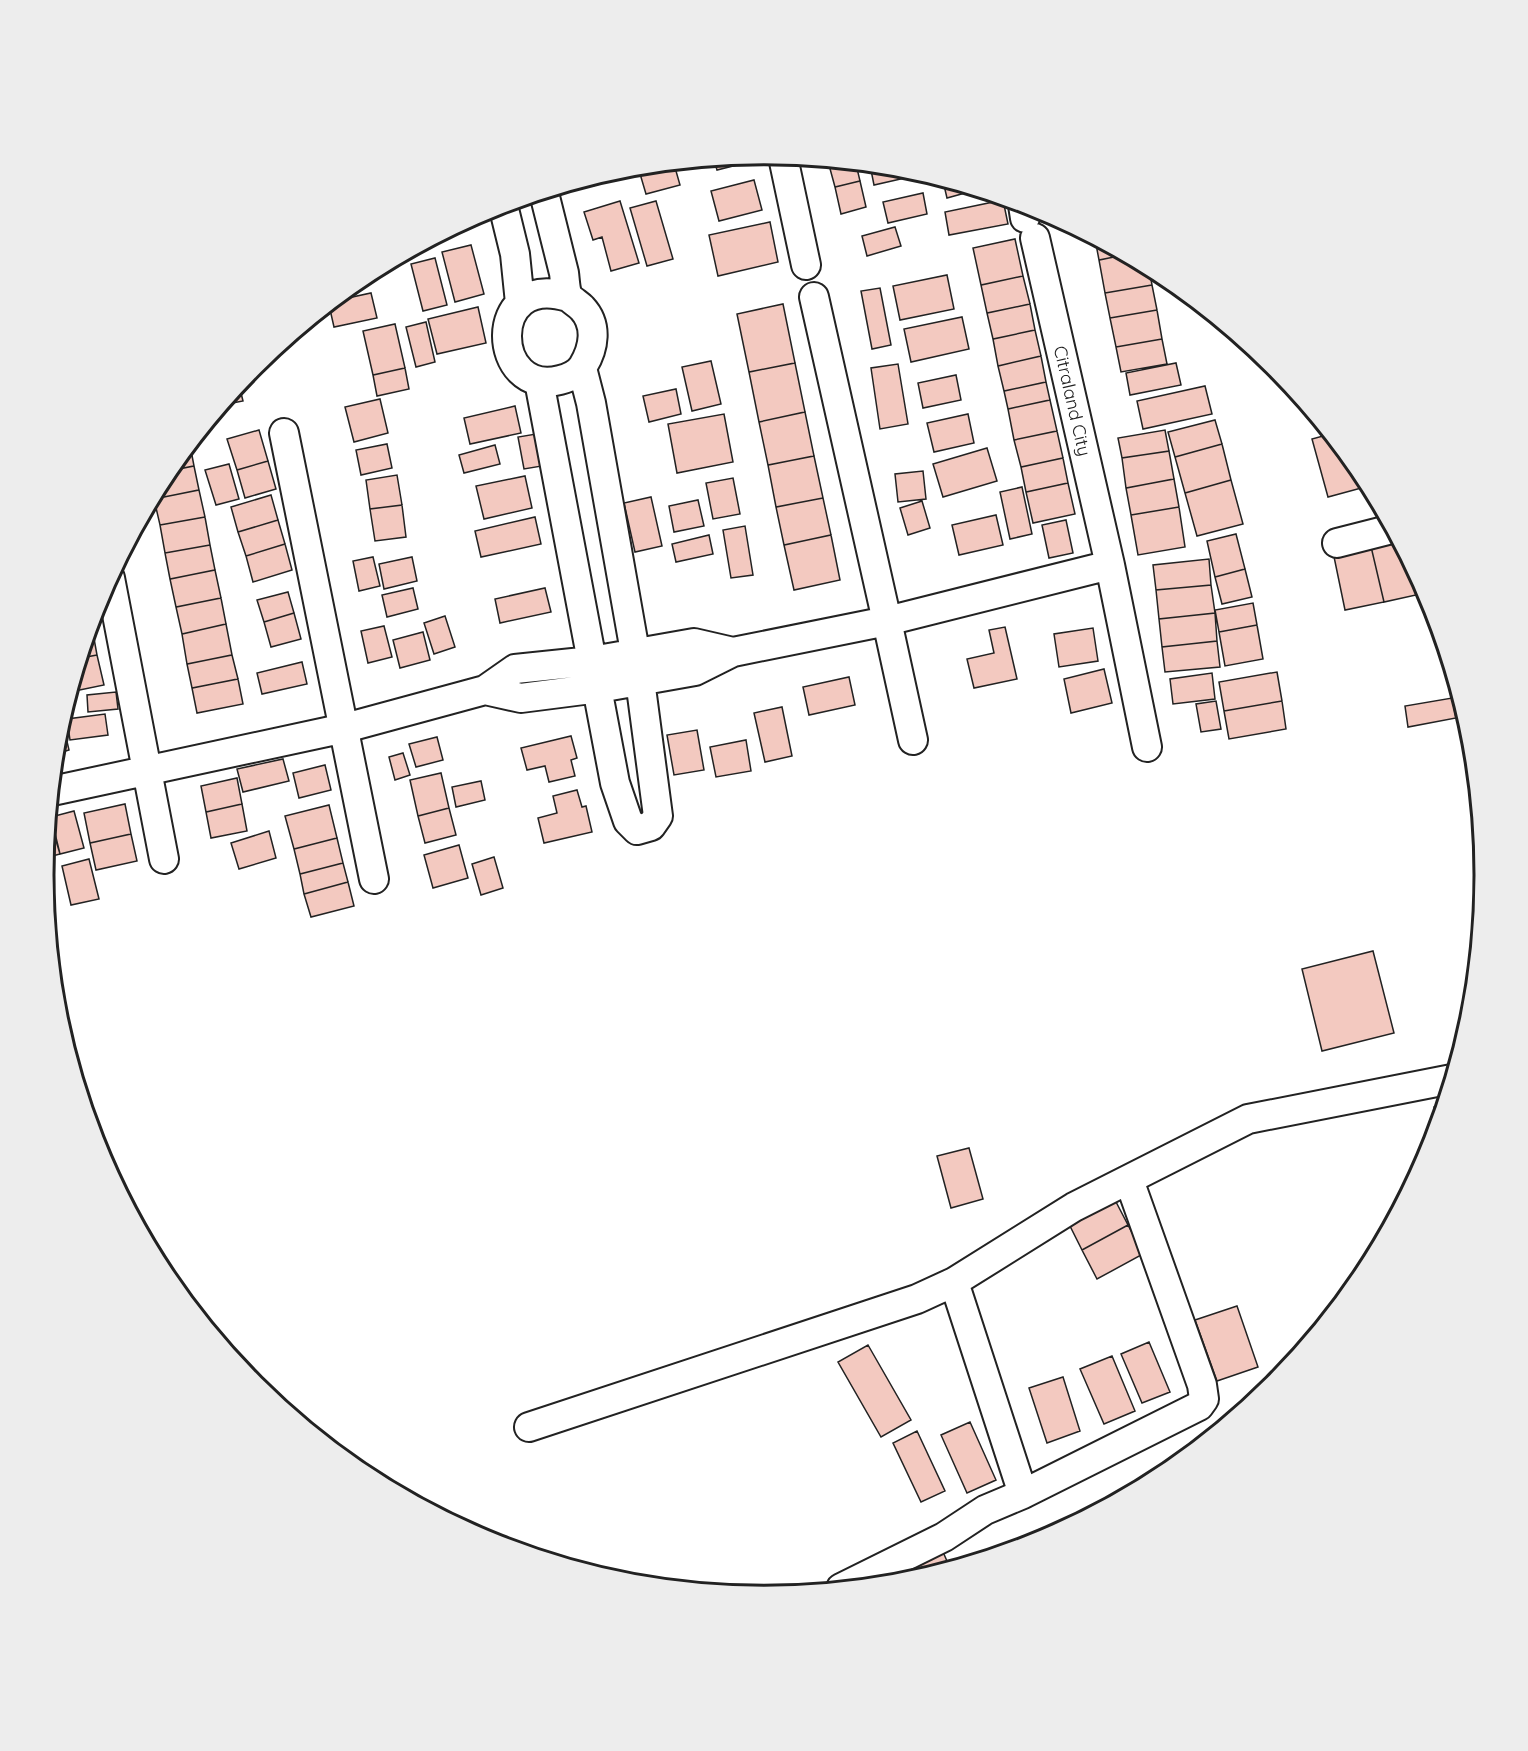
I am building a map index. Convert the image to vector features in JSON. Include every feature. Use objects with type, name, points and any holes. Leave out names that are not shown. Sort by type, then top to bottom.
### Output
[{"type":"street","points":[[785,166],[806,265]]},
{"type":"street","points":[[546,200],[568,297]]},
{"type":"street","points":[[505,215],[515,254],[520,303]]},
{"type":"street","name":"Citraland City","points":[[1028,220],[1110,565],[1147,747]]},
{"type":"street","points":[[543,292],[568,297],[589,316],[593,343],[582,368],[569,377],[555,381],[539,381],[522,372],[510,357],[505,338],[509,319],[520,303],[543,292]]},
{"type":"street","points":[[814,297],[913,740]]},
{"type":"street","points":[[539,381],[615,783],[628,820],[637,830],[651,826],[658,816],[638,667],[591,402],[582,368]]},
{"type":"street","points":[[284,433],[374,879]]},
{"type":"street","points":[[1336,543],[1385,531]]},
{"type":"street","points":[[59,789],[345,728],[485,690],[521,698],[596,674],[638,667],[695,671],[733,652],[887,621],[1110,565]]},
{"type":"street","points":[[113,593],[164,858]]},
{"type":"street","points":[[529,1427],[917,1299],[954,1282],[1074,1207],[1248,1119],[1443,1081]]},
{"type":"street","points":[[860,1579],[944,1537],[985,1510],[1023,1494],[1199,1406],[1204,1399],[1202,1385],[1129,1180]]},
{"type":"street","points":[[954,1282],[1023,1494]]},
{"type":"building","points":[[830,169],[858,172],[860,181],[835,187]]},
{"type":"building","points":[[676,171],[680,185],[646,194],[641,177]]},
{"type":"building","points":[[872,174],[902,179],[874,185]]},
{"type":"building","points":[[754,180],[762,210],[719,221],[711,191]]},
{"type":"building","points":[[860,181],[866,207],[841,214],[835,187]]},
{"type":"building","points":[[945,189],[962,194],[947,198]]},
{"type":"building","points":[[923,193],[927,214],[888,223],[883,202]]},
{"type":"building","points":[[620,201],[639,263],[611,271],[602,237],[593,240],[584,212]]},
{"type":"building","points":[[656,201],[673,259],[647,266],[630,208]]},
{"type":"building","points":[[991,203],[1005,208],[1008,224],[949,235],[945,212]]},
{"type":"building","points":[[770,222],[778,262],[718,276],[709,235]]},
{"type":"building","points":[[895,227],[901,246],[867,256],[862,236]]},
{"type":"building","points":[[1015,239],[1023,276],[981,285],[973,248]]},
{"type":"building","points":[[471,245],[484,294],[455,302],[442,252]]},
{"type":"building","points":[[1097,249],[1112,257],[1099,260]]},
{"type":"building","points":[[1112,257],[1151,281],[1152,285],[1105,293],[1099,260]]},
{"type":"building","points":[[435,258],[447,305],[423,311],[411,264]]},
{"type":"building","points":[[947,275],[954,309],[900,320],[893,286]]},
{"type":"building","points":[[1023,276],[1030,304],[987,313],[981,285]]},
{"type":"building","points":[[1152,285],[1157,310],[1110,318],[1105,293]]},
{"type":"building","points":[[880,288],[891,345],[872,349],[861,291]]},
{"type":"building","points":[[371,293],[377,318],[334,327],[331,313],[353,297]]},
{"type":"building","points":[[783,304],[795,363],[749,372],[737,314]]},
{"type":"building","points":[[1030,304],[1035,330],[993,339],[987,313]]},
{"type":"building","points":[[478,307],[486,343],[437,354],[428,319]]},
{"type":"building","points":[[1157,310],[1162,339],[1116,347],[1110,318]]},
{"type":"building","points":[[962,317],[969,349],[911,362],[904,329]]},
{"type":"building","points":[[426,322],[435,362],[416,367],[406,327]]},
{"type":"building","points":[[395,324],[405,368],[373,375],[363,331]]},
{"type":"building","points":[[1035,330],[1041,356],[998,366],[993,339]]},
{"type":"building","points":[[1162,339],[1167,364],[1121,372],[1116,347]]},
{"type":"building","points":[[1041,356],[1046,382],[1004,391],[998,366]]},
{"type":"building","points":[[711,361],[721,404],[692,411],[682,367]]},
{"type":"building","points":[[795,363],[805,412],[759,422],[749,372]]},
{"type":"building","points":[[1176,363],[1181,385],[1130,395],[1126,373]]},
{"type":"building","points":[[898,364],[908,424],[880,429],[871,368]]},
{"type":"building","points":[[405,368],[409,389],[377,396],[373,375]]},
{"type":"building","points":[[956,375],[961,400],[923,408],[918,383]]},
{"type":"building","points":[[1046,382],[1050,400],[1008,409],[1004,391]]},
{"type":"building","points":[[1205,386],[1212,414],[1143,429],[1137,401]]},
{"type":"building","points":[[676,389],[681,414],[649,422],[643,396]]},
{"type":"building","points":[[241,395],[243,401],[234,403]]},
{"type":"building","points":[[380,399],[388,433],[354,442],[345,407]]},
{"type":"building","points":[[1050,400],[1057,431],[1014,440],[1008,409]]},
{"type":"building","points":[[515,406],[521,433],[470,444],[464,418]]},
{"type":"building","points":[[805,412],[814,456],[768,465],[759,422]]},
{"type":"building","points":[[724,414],[733,462],[677,473],[668,424]]},
{"type":"building","points":[[968,414],[974,443],[934,452],[927,423]]},
{"type":"building","points":[[1215,420],[1222,444],[1175,457],[1168,432]]},
{"type":"building","points":[[259,430],[268,461],[237,470],[227,439]]},
{"type":"building","points":[[1165,430],[1169,451],[1122,458],[1118,438]]},
{"type":"building","points":[[1057,431],[1063,458],[1021,467],[1014,440]]},
{"type":"building","points":[[536,434],[542,466],[524,469],[518,437]]},
{"type":"building","points":[[1322,436],[1359,489],[1328,497],[1312,439]]},
{"type":"building","points":[[387,444],[392,468],[361,475],[356,450]]},
{"type":"building","points":[[1222,444],[1231,480],[1185,493],[1175,457]]},
{"type":"building","points":[[495,445],[500,464],[464,473],[459,455]]},
{"type":"building","points":[[987,448],[997,481],[943,497],[933,464]]},
{"type":"building","points":[[1169,451],[1174,479],[1126,488],[1122,458]]},
{"type":"building","points":[[192,456],[194,466],[183,468]]},
{"type":"building","points":[[814,456],[823,498],[776,507],[768,465]]},
{"type":"building","points":[[1063,458],[1068,483],[1026,492],[1021,467]]},
{"type":"building","points":[[268,461],[276,489],[245,498],[237,470]]},
{"type":"building","points":[[229,464],[239,499],[216,505],[205,470]]},
{"type":"building","points":[[194,466],[199,490],[164,497],[174,481],[183,468]]},
{"type":"building","points":[[923,471],[926,499],[898,502],[895,474]]},
{"type":"building","points":[[397,475],[402,505],[370,509],[366,480]]},
{"type":"building","points":[[525,476],[532,508],[484,519],[476,486]]},
{"type":"building","points":[[733,478],[740,514],[713,519],[706,483]]},
{"type":"building","points":[[1174,479],[1179,507],[1131,515],[1126,488]]},
{"type":"building","points":[[1231,480],[1243,524],[1197,536],[1185,493]]},
{"type":"building","points":[[1068,483],[1075,514],[1033,523],[1026,492]]},
{"type":"building","points":[[1022,487],[1032,534],[1010,539],[1000,492]]},
{"type":"building","points":[[199,490],[205,517],[160,525],[156,509],[164,497]]},
{"type":"building","points":[[271,495],[278,520],[238,532],[231,507]]},
{"type":"building","points":[[651,497],[662,546],[635,552],[624,503]]},
{"type":"building","points":[[823,498],[831,535],[784,545],[776,507]]},
{"type":"building","points":[[698,500],[704,526],[674,532],[669,506]]},
{"type":"building","points":[[922,501],[930,528],[908,535],[900,508]]},
{"type":"building","points":[[402,505],[406,537],[375,541],[370,509]]},
{"type":"building","points":[[1179,507],[1185,547],[1138,555],[1131,515]]},
{"type":"building","points":[[996,515],[1003,545],[959,555],[952,525]]},
{"type":"building","points":[[205,517],[210,545],[165,553],[160,525]]},
{"type":"building","points":[[535,517],[541,544],[481,557],[475,531]]},
{"type":"building","points":[[278,520],[285,544],[246,556],[238,532]]},
{"type":"building","points":[[1066,520],[1073,553],[1049,558],[1042,525]]},
{"type":"building","points":[[745,526],[753,575],[731,578],[723,530]]},
{"type":"building","points":[[1236,534],[1245,569],[1215,577],[1207,541]]},
{"type":"building","points":[[1387,534],[1416,595],[1384,602],[1369,538]]},
{"type":"building","points":[[709,535],[713,554],[676,562],[672,544]]},
{"type":"building","points":[[831,535],[840,580],[794,590],[784,545]]},
{"type":"building","points":[[1369,538],[1384,602],[1345,610],[1332,547]]},
{"type":"building","points":[[285,544],[292,570],[253,582],[246,556]]},
{"type":"building","points":[[210,545],[215,570],[170,579],[165,553]]},
{"type":"building","points":[[373,557],[380,586],[359,591],[353,561]]},
{"type":"building","points":[[412,557],[417,581],[384,589],[379,564]]},
{"type":"building","points":[[1209,559],[1211,585],[1156,590],[1153,565]]},
{"type":"building","points":[[1245,569],[1252,597],[1222,604],[1215,577]]},
{"type":"building","points":[[215,570],[221,598],[176,607],[170,579]]},
{"type":"building","points":[[1211,585],[1215,613],[1159,619],[1156,590]]},
{"type":"building","points":[[413,588],[418,609],[387,617],[382,595]]},
{"type":"building","points":[[545,588],[551,612],[500,623],[495,599]]},
{"type":"building","points":[[288,592],[294,613],[264,622],[257,600]]},
{"type":"building","points":[[221,598],[226,624],[182,634],[176,607]]},
{"type":"building","points":[[1253,603],[1257,625],[1219,632],[1215,610]]},
{"type":"building","points":[[294,613],[301,639],[271,647],[264,622]]},
{"type":"building","points":[[1215,613],[1217,641],[1162,647],[1159,619]]},
{"type":"building","points":[[445,616],[455,647],[434,654],[424,623]]},
{"type":"building","points":[[226,624],[232,655],[187,664],[182,634]]},
{"type":"building","points":[[1257,625],[1263,659],[1225,666],[1219,632]]},
{"type":"building","points":[[384,626],[392,657],[368,663],[361,631]]},
{"type":"building","points":[[1005,627],[1017,679],[974,688],[967,659],[994,653],[989,630]]},
{"type":"building","points":[[1093,628],[1098,661],[1059,667],[1054,634]]},
{"type":"building","points":[[423,632],[430,660],[400,668],[393,640]]},
{"type":"building","points":[[94,641],[97,655],[89,656]]},
{"type":"building","points":[[1217,641],[1220,667],[1165,672],[1162,647]]},
{"type":"building","points":[[97,655],[104,685],[79,690],[89,656]]},
{"type":"building","points":[[232,655],[238,679],[192,688],[187,664]]},
{"type":"building","points":[[302,662],[307,684],[262,694],[257,673]]},
{"type":"building","points":[[1104,669],[1112,703],[1071,713],[1064,679]]},
{"type":"building","points":[[1277,672],[1282,701],[1224,711],[1219,682]]},
{"type":"building","points":[[1212,673],[1215,699],[1173,704],[1170,679]]},
{"type":"building","points":[[849,677],[855,705],[809,715],[803,687]]},
{"type":"building","points":[[238,679],[243,704],[197,713],[192,688]]},
{"type":"building","points":[[116,692],[118,709],[88,712],[87,695]]},
{"type":"building","points":[[1451,698],[1456,718],[1408,727],[1405,706]]},
{"type":"building","points":[[1216,701],[1221,729],[1201,732],[1196,704]]},
{"type":"building","points":[[1282,701],[1286,729],[1229,739],[1224,711]]},
{"type":"building","points":[[782,707],[792,756],[765,762],[754,713]]},
{"type":"building","points":[[105,714],[108,735],[70,740],[72,718]]},
{"type":"building","points":[[697,730],[704,770],[674,775],[667,735]]},
{"type":"building","points":[[571,736],[577,758],[571,760],[575,776],[549,782],[545,766],[527,770],[521,748]]},
{"type":"building","points":[[437,737],[443,760],[416,767],[409,744]]},
{"type":"building","points":[[746,740],[751,771],[716,777],[710,747]]},
{"type":"building","points":[[403,753],[410,775],[395,780],[389,757]]},
{"type":"building","points":[[283,759],[289,781],[243,792],[237,769]]},
{"type":"building","points":[[325,765],[331,790],[299,798],[293,773]]},
{"type":"building","points":[[441,773],[449,808],[418,816],[410,780]]},
{"type":"building","points":[[237,778],[242,804],[206,812],[201,786]]},
{"type":"building","points":[[481,781],[485,800],[456,807],[452,787]]},
{"type":"building","points":[[577,790],[582,807],[586,806],[592,832],[544,843],[538,818],[557,813],[553,796]]},
{"type":"building","points":[[125,804],[131,834],[90,843],[84,813]]},
{"type":"building","points":[[242,804],[247,831],[211,838],[206,812]]},
{"type":"building","points":[[329,805],[337,838],[294,849],[285,816]]},
{"type":"building","points":[[449,808],[456,835],[425,843],[418,816]]},
{"type":"building","points":[[74,811],[84,848],[60,854],[56,836],[57,815]]},
{"type":"building","points":[[269,831],[276,858],[239,869],[231,843]]},
{"type":"building","points":[[131,834],[137,861],[96,870],[90,843]]},
{"type":"building","points":[[337,838],[343,863],[300,874],[294,849]]},
{"type":"building","points":[[56,839],[60,854],[55,855]]},
{"type":"building","points":[[459,845],[468,878],[433,888],[424,855]]},
{"type":"building","points":[[494,857],[503,888],[481,895],[472,864]]},
{"type":"building","points":[[89,859],[99,899],[71,905],[62,866]]},
{"type":"building","points":[[343,863],[348,882],[304,894],[300,874]]},
{"type":"building","points":[[348,882],[354,906],[311,917],[304,894]]},
{"type":"building","points":[[1373,951],[1394,1033],[1322,1051],[1302,969]]},
{"type":"building","points":[[969,1148],[983,1199],[951,1208],[937,1156]]},
{"type":"building","points":[[1115,1200],[1128,1225],[1082,1250],[1069,1224]]},
{"type":"building","points":[[1128,1225],[1143,1254],[1097,1279],[1082,1250]]},
{"type":"building","points":[[1237,1306],[1258,1367],[1217,1381],[1195,1320]]},
{"type":"building","points":[[1149,1342],[1170,1392],[1142,1403],[1121,1354]]},
{"type":"building","points":[[868,1345],[911,1420],[881,1437],[838,1362]]},
{"type":"building","points":[[1112,1356],[1135,1411],[1104,1424],[1080,1369]]},
{"type":"building","points":[[1063,1377],[1080,1431],[1047,1443],[1029,1388]]},
{"type":"building","points":[[970,1422],[996,1480],[967,1493],[941,1435]]},
{"type":"building","points":[[917,1431],[945,1491],[921,1502],[893,1443]]},
{"type":"building","points":[[940,1545],[947,1561],[917,1569],[912,1556]]}]
